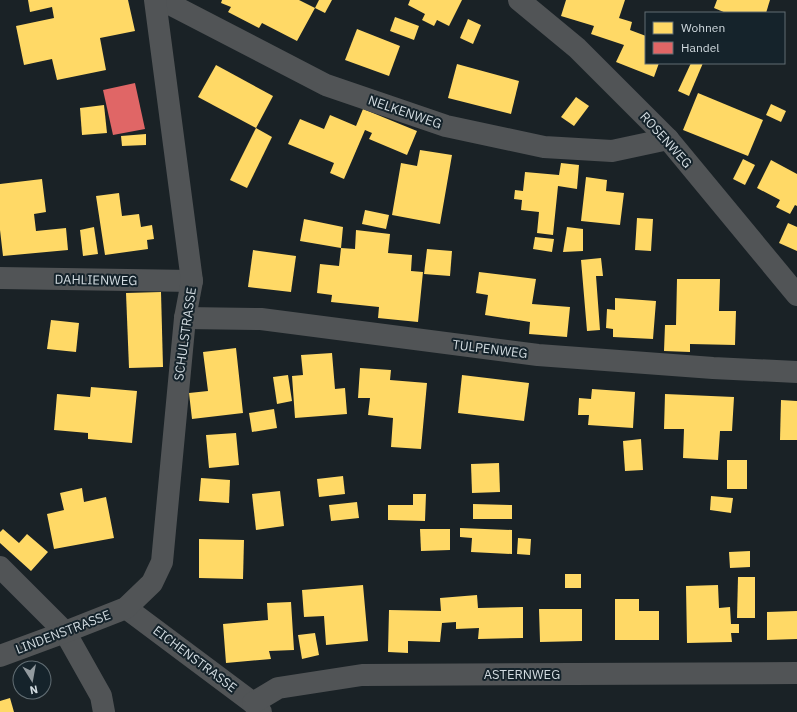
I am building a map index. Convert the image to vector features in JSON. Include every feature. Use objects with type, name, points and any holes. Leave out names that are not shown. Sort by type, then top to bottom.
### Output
[{"type":"street","name":"SCHULSTRASSE","points":[[126,608],[152,582],[162,562],[185,318],[192,281],[155,0]]},
{"type":"street","name":"NELKENWEG","points":[[162,0],[326,85],[446,126],[544,147],[612,151],[668,139]]},
{"type":"street","name":"ROSENWEG","points":[[519,0],[576,48],[668,139],[796,291]]},
{"type":"street","name":"DAHLIENWEG","points":[[0,278],[192,281]]},
{"type":"street","name":"TULPENWEG","points":[[185,318],[261,319],[538,356],[797,372]]},
{"type":"street","points":[[3,575],[65,632],[101,696],[104,712]]},
{"type":"street","name":"LINDENSTRASSE","points":[[0,656],[126,608]]},
{"type":"street","name":"EICHENSTRASSE","points":[[126,608],[257,707]]},
{"type":"street","name":"ASTERNWEG","points":[[257,707],[278,688],[362,675],[797,673]]},
{"type":"building: Wohnen","points":[[28,0],[128,0],[135,31],[100,38],[106,70],[57,80],[52,59],[24,65],[16,26],[54,18],[52,7],[30,12]]},
{"type":"building: Wohnen","points":[[222,0],[299,0],[315,8],[297,41],[262,23],[259,28],[228,12],[231,7],[221,3]]},
{"type":"building: Wohnen","points":[[319,0],[332,0],[325,13],[315,8]]},
{"type":"building: Wohnen","points":[[410,0],[462,0],[449,26],[437,20],[434,26],[422,20],[425,14],[408,5]]},
{"type":"building: Wohnen","points":[[566,0],[625,0],[619,18],[632,22],[630,30],[645,36],[645,64],[659,64],[654,77],[616,62],[624,45],[591,34],[594,26],[561,16]]},
{"type":"building: Wohnen","points":[[717,0],[770,0],[766,12],[724,12],[714,8]]},
{"type":"building: Wohnen","points":[[395,17],[419,26],[414,40],[390,31]]},
{"type":"building: Wohnen","points":[[468,19],[481,25],[473,44],[460,38]]},
{"type":"building: Wohnen","points":[[357,29],[400,46],[389,76],[345,60]]},
{"type":"building: Wohnen","points":[[457,64],[519,81],[511,114],[448,98]]},
{"type":"building: Wohnen","points":[[691,64],[703,64],[689,96],[678,91]]},
{"type":"building: Wohnen","points":[[216,65],[273,96],[256,128],[198,97]]},
{"type":"building: Wohnen","points":[[698,93],[763,120],[748,156],[683,130]]},
{"type":"building: Wohnen","points":[[576,97],[589,106],[574,126],[561,117]]},
{"type":"building: Wohnen","points":[[771,104],[786,111],[781,122],[766,115]]},
{"type":"building: Wohnen","points":[[104,105],[107,133],[82,135],[80,108]]},
{"type":"building: Wohnen","points":[[363,109],[417,131],[407,155],[369,139],[372,133],[365,130],[344,179],[330,173],[334,163],[288,144],[300,119],[324,129],[330,115],[356,126]]},
{"type":"building: Wohnen","points":[[256,128],[272,137],[247,188],[230,180]]},
{"type":"building: Wohnen","points":[[146,134],[146,145],[122,146],[121,136]]},
{"type":"building: Wohnen","points":[[420,150],[452,155],[440,224],[392,215],[401,163],[417,166]]},
{"type":"building: Wohnen","points":[[743,159],[755,165],[745,185],[733,179]]},
{"type":"building: Wohnen","points":[[771,160],[797,174],[797,206],[795,205],[790,214],[776,207],[780,200],[757,188]]},
{"type":"building: Wohnen","points":[[561,163],[579,165],[577,189],[558,186],[553,235],[537,233],[539,212],[521,210],[522,200],[514,199],[515,190],[523,191],[525,172],[559,175]]},
{"type":"building: Wohnen","points":[[586,177],[607,180],[606,191],[624,193],[620,225],[581,221]]},
{"type":"building: Wohnen","points":[[42,179],[46,212],[34,214],[36,231],[66,228],[68,250],[3,256],[0,230],[0,184]]},
{"type":"building: Wohnen","points":[[119,193],[122,216],[139,214],[141,227],[152,225],[154,239],[147,240],[148,249],[105,255],[96,196]]},
{"type":"building: Wohnen","points":[[365,210],[389,215],[386,229],[362,224]]},
{"type":"building: Wohnen","points":[[637,218],[653,219],[651,251],[635,250]]},
{"type":"building: Wohnen","points":[[304,219],[343,227],[341,248],[300,241]]},
{"type":"building: Wohnen","points":[[788,223],[797,227],[797,251],[779,243]]},
{"type":"building: Wohnen","points":[[94,227],[98,254],[83,256],[80,230]]},
{"type":"building: Wohnen","points":[[567,227],[583,229],[583,251],[563,252]]},
{"type":"building: Wohnen","points":[[356,230],[390,234],[388,253],[412,255],[411,271],[423,272],[418,322],[378,318],[379,307],[331,302],[332,295],[317,293],[320,264],[339,266],[341,248],[355,249]]},
{"type":"building: Wohnen","points":[[535,237],[554,239],[552,252],[533,249]]},
{"type":"building: Wohnen","points":[[427,249],[452,251],[450,276],[424,274]]},
{"type":"building: Wohnen","points":[[253,250],[296,256],[291,292],[248,287]]},
{"type":"building: Wohnen","points":[[601,258],[603,276],[596,276],[600,330],[587,331],[581,260]]},
{"type":"building: Wohnen","points":[[479,272],[536,279],[532,304],[570,307],[567,337],[529,334],[530,322],[485,315],[488,295],[476,293]]},
{"type":"building: Wohnen","points":[[677,279],[720,279],[719,311],[736,311],[735,345],[690,344],[690,352],[664,351],[665,325],[676,325]]},
{"type":"building: Wohnen","points":[[161,292],[163,367],[129,368],[126,293]]},
{"type":"building: Wohnen","points":[[615,298],[656,301],[653,339],[613,337],[613,329],[606,328],[607,309],[615,310]]},
{"type":"building: Wohnen","points":[[51,320],[79,323],[76,352],[47,349]]},
{"type":"building: Wohnen","points":[[236,348],[243,413],[192,419],[189,393],[208,391],[203,352]]},
{"type":"building: Wohnen","points":[[332,353],[335,389],[345,388],[347,414],[295,418],[292,376],[303,375],[301,355]]},
{"type":"building: Wohnen","points":[[360,368],[391,370],[390,380],[427,383],[421,449],[391,447],[393,418],[368,415],[370,398],[358,398]]},
{"type":"building: Wohnen","points":[[288,375],[292,401],[277,404],[273,377]]},
{"type":"building: Wohnen","points":[[462,375],[529,383],[524,421],[458,413]]},
{"type":"building: Wohnen","points":[[91,387],[137,391],[132,443],[88,439],[88,433],[54,430],[57,394],[90,397]]},
{"type":"building: Wohnen","points":[[592,389],[635,392],[633,428],[588,425],[589,415],[578,415],[579,398],[591,399]]},
{"type":"building: Wohnen","points":[[665,394],[734,397],[732,431],[720,431],[718,460],[683,458],[684,429],[664,429]]},
{"type":"building: Wohnen","points":[[781,400],[797,401],[797,440],[780,440]]},
{"type":"building: Wohnen","points":[[274,409],[277,428],[252,432],[249,413]]},
{"type":"building: Wohnen","points":[[236,433],[239,465],[209,468],[206,435]]},
{"type":"building: Wohnen","points":[[641,439],[643,470],[625,471],[623,441]]},
{"type":"building: Wohnen","points":[[727,460],[747,460],[747,489],[727,489]]},
{"type":"building: Wohnen","points":[[499,463],[500,492],[472,493],[471,464]]},
{"type":"building: Wohnen","points":[[343,476],[345,494],[319,497],[317,479]]},
{"type":"building: Wohnen","points":[[201,478],[230,480],[229,503],[199,501]]},
{"type":"building: Wohnen","points":[[82,488],[84,502],[106,497],[114,538],[54,549],[47,514],[64,510],[60,493]]},
{"type":"building: Wohnen","points":[[280,491],[284,526],[256,530],[252,494]]},
{"type":"building: Wohnen","points":[[413,494],[426,494],[425,521],[388,520],[388,505],[413,505]]},
{"type":"building: Wohnen","points":[[711,496],[733,498],[731,513],[710,510]]},
{"type":"building: Wohnen","points":[[357,502],[359,518],[331,521],[329,505]]},
{"type":"building: Wohnen","points":[[473,504],[512,505],[512,519],[473,519]]},
{"type":"building: Wohnen","points":[[460,528],[512,530],[512,554],[471,552],[472,538],[460,537]]},
{"type":"building: Wohnen","points":[[3,529],[19,543],[27,534],[48,552],[31,571],[0,543],[0,532]]},
{"type":"building: Wohnen","points":[[420,529],[450,529],[450,550],[421,551]]},
{"type":"building: Wohnen","points":[[518,538],[531,539],[530,555],[517,554]]},
{"type":"building: Wohnen","points":[[199,539],[244,540],[243,579],[199,578]]},
{"type":"building: Wohnen","points":[[750,551],[750,567],[730,568],[729,552]]},
{"type":"building: Wohnen","points":[[565,574],[581,574],[581,588],[565,588]]},
{"type":"building: Wohnen","points":[[738,577],[755,577],[755,618],[737,618]]},
{"type":"building: Wohnen","points":[[363,585],[368,641],[326,645],[324,616],[304,617],[302,590]]},
{"type":"building: Wohnen","points":[[718,585],[719,608],[730,607],[731,624],[739,624],[739,633],[731,633],[732,642],[687,643],[686,586]]},
{"type":"building: Wohnen","points":[[477,595],[478,608],[523,607],[523,638],[478,639],[479,628],[456,629],[456,622],[442,623],[440,642],[408,641],[408,653],[388,652],[389,610],[441,611],[440,598]]},
{"type":"building: Wohnen","points":[[615,599],[639,599],[639,611],[659,611],[659,640],[615,640]]},
{"type":"building: Wohnen","points":[[291,602],[294,650],[269,651],[271,659],[226,663],[223,624],[268,620],[267,603]]},
{"type":"building: Wohnen","points":[[539,609],[582,609],[582,641],[540,642]]},
{"type":"building: Wohnen","points":[[797,611],[797,639],[767,640],[767,612]]},
{"type":"building: Wohnen","points":[[315,633],[319,655],[302,659],[298,635]]},
{"type":"building: Wohnen","points":[[10,698],[14,712],[0,712],[0,701]]},
{"type":"building: Handel","points":[[135,83],[145,129],[113,135],[103,90]]}]
